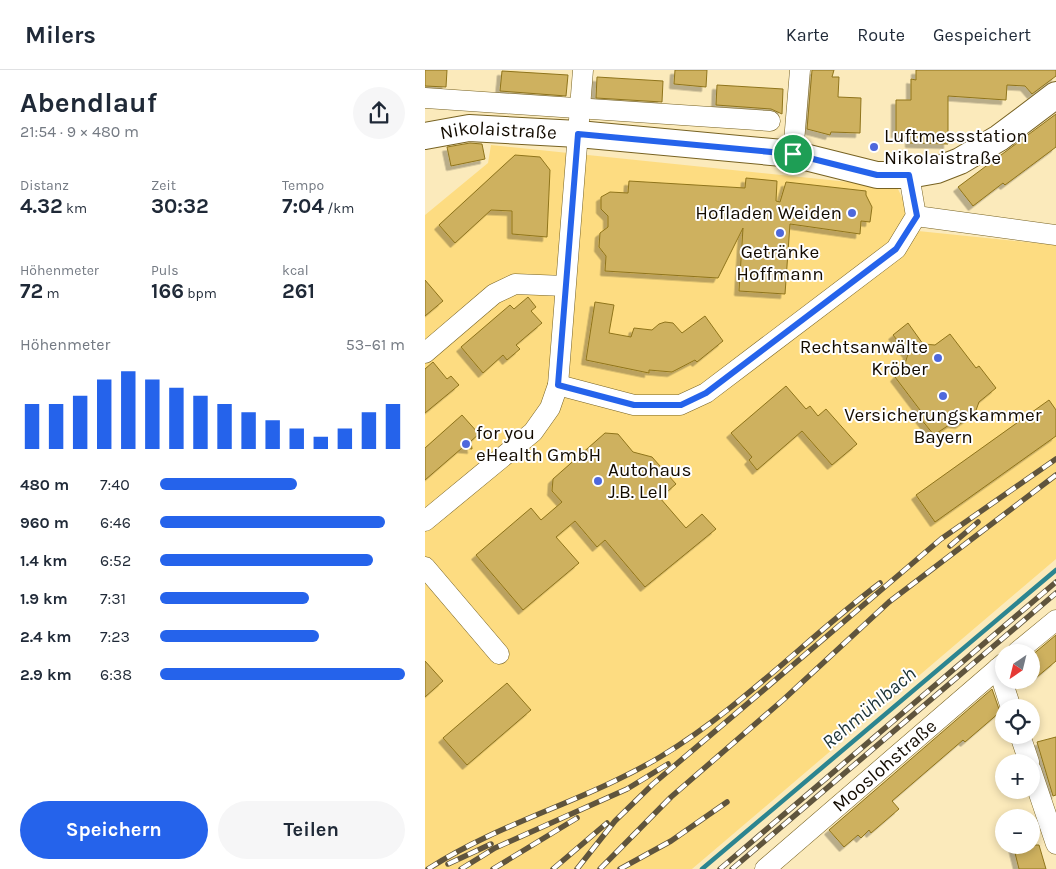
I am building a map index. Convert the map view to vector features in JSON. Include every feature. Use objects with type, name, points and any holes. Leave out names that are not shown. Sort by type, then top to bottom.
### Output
[{"type":"main road","name":"Nikolaistraße","points":[[425,136],[469,128],[579,122],[793,154],[877,175],[909,175],[937,170],[961,161],[999,138],[1056,95]]},
{"type":"street","points":[[425,521],[533,432],[550,408],[558,385],[583,70]]},
{"type":"street","points":[[793,154],[800,70]]},
{"type":"street","points":[[425,98],[579,122],[770,121]]},
{"type":"street","points":[[558,385],[634,405],[681,405],[706,393],[896,249],[917,216],[909,175]]},
{"type":"street","points":[[917,216],[1056,235]]},
{"type":"street","points":[[425,352],[494,294],[515,284],[565,286]]},
{"type":"street","points":[[425,567],[499,654]]},
{"type":"street","points":[[1027,644],[1056,620]]},
{"type":"street","name":"Mooslohstraße","points":[[765,869],[995,671]]},
{"type":"street","points":[[1040,797],[1056,844]]},
{"type":"shaded area","points":[[491,145],[897,187],[918,231],[1056,245],[1056,559],[692,869],[425,869],[425,215],[488,163]]},
{"type":"building","points":[[425,70],[447,70],[446,87],[425,86]]},
{"type":"building","points":[[675,70],[707,70],[706,87],[674,84]]},
{"type":"building","points":[[812,70],[834,70],[832,77],[839,77],[838,97],[861,98],[860,133],[831,132],[830,135],[807,129]]},
{"type":"building","points":[[916,70],[1056,70],[1056,76],[1032,94],[1025,86],[1007,85],[1006,100],[948,96],[948,144],[910,143],[910,133],[896,133],[896,100],[911,100],[911,79],[916,80]]},
{"type":"building","points":[[502,71],[568,75],[566,96],[500,91]]},
{"type":"building","points":[[597,77],[663,81],[662,102],[596,98]]},
{"type":"building","points":[[717,85],[783,89],[782,114],[771,109],[716,105]]},
{"type":"building","points":[[1056,114],[1056,147],[973,206],[958,187]]},
{"type":"building","points":[[470,143],[482,144],[485,159],[451,166],[447,147]]},
{"type":"building","points":[[515,155],[540,157],[550,170],[547,237],[512,234],[512,211],[491,210],[455,243],[439,225]]},
{"type":"building","points":[[746,178],[777,181],[776,201],[780,202],[786,182],[866,191],[872,207],[870,222],[861,221],[860,234],[790,224],[785,294],[739,291],[743,228],[718,278],[605,271],[606,256],[599,247],[600,233],[608,227],[608,216],[601,209],[601,197],[610,192],[628,193],[629,181],[745,188]]},
{"type":"building","points":[[425,280],[443,301],[425,316]]},
{"type":"building","points":[[528,297],[536,307],[531,311],[542,323],[516,345],[520,349],[507,360],[503,355],[483,373],[461,347],[510,305],[514,309]]},
{"type":"building","points":[[595,302],[614,305],[609,333],[631,337],[634,328],[652,330],[665,322],[673,323],[682,333],[705,316],[723,341],[697,362],[695,360],[672,372],[649,370],[649,373],[586,360]]},
{"type":"building","points":[[908,323],[923,344],[935,345],[950,334],[976,368],[979,366],[996,388],[979,402],[975,413],[960,424],[952,423],[934,435],[916,413],[920,410],[895,377],[904,367],[908,354],[893,335]]},
{"type":"building","points":[[433,362],[447,379],[451,376],[459,385],[425,413],[425,369]]},
{"type":"building","points":[[786,386],[806,409],[810,406],[818,416],[826,409],[857,444],[832,465],[802,431],[757,470],[749,460],[752,457],[731,433]]},
{"type":"building","points":[[1049,400],[1056,410],[1056,436],[935,522],[916,495]]},
{"type":"building","points":[[462,415],[479,434],[471,441],[472,449],[462,448],[425,480],[425,448]]},
{"type":"building","points":[[605,433],[618,434],[633,452],[652,457],[676,484],[660,498],[686,528],[702,514],[716,529],[645,587],[605,540],[597,547],[575,521],[556,537],[579,563],[523,610],[476,555],[531,508],[541,520],[562,502],[552,491],[553,479]]},
{"type":"building","points":[[1056,635],[1056,661],[1040,674],[1040,648]]},
{"type":"building","points":[[425,661],[443,681],[425,697]]},
{"type":"building","points":[[507,683],[531,710],[467,765],[443,738]]},
{"type":"building","points":[[992,689],[995,699],[995,716],[965,742],[963,740],[892,801],[899,809],[871,833],[869,830],[861,838],[858,835],[844,847],[829,830]]},
{"type":"building","points":[[1056,737],[1056,795],[1053,796],[1038,744],[1040,744],[1040,741]]},
{"type":"building","points":[[1040,848],[1046,869],[1019,869],[1015,854],[1040,854]]},
{"type":"waterway","name":"Rehmühlbach","points":[[702,869],[1056,570]]},
{"type":"railway","points":[[577,869],[615,821],[653,784],[941,539],[1056,459]]},
{"type":"railway","points":[[600,869],[671,797],[783,700],[889,602],[1056,475]]},
{"type":"railway","points":[[950,546],[978,522]]},
{"type":"railway","points":[[720,869],[1056,582]]},
{"type":"railway","points":[[428,869],[456,852],[632,773],[660,757],[745,696],[880,583]]},
{"type":"railway","points":[[732,869],[1056,593]]},
{"type":"railway","points":[[461,869],[495,848],[627,789],[668,764]]},
{"type":"railway","points":[[620,869],[671,841],[727,802]]},
{"type":"railway","points":[[493,869],[577,818]]},
{"type":"railway","points":[[553,869],[607,823]]},
{"type":"railway","points":[[448,864],[491,844]]},
{"type":"place","name":"Luftmessstation Nikolaistraße","points":[[874,147]]},
{"type":"place","name":"Hofladen Weiden","points":[[852,213]]},
{"type":"place","name":"Getränke Hoffmann","points":[[780,233]]},
{"type":"place","name":"Rechtsanwälte Kröber","points":[[938,358]]},
{"type":"place","name":"Versicherungskammer Bayern","points":[[943,396]]},
{"type":"place","name":"for you eHealth GmbH","points":[[466,444]]},
{"type":"place","name":"Autohaus J.B. Lell","points":[[598,481]]},
{"type":"route","points":[[578,134],[793,154],[877,175],[909,175],[917,216],[896,249],[706,393],[681,405],[634,405],[558,385],[578,134]]}]
